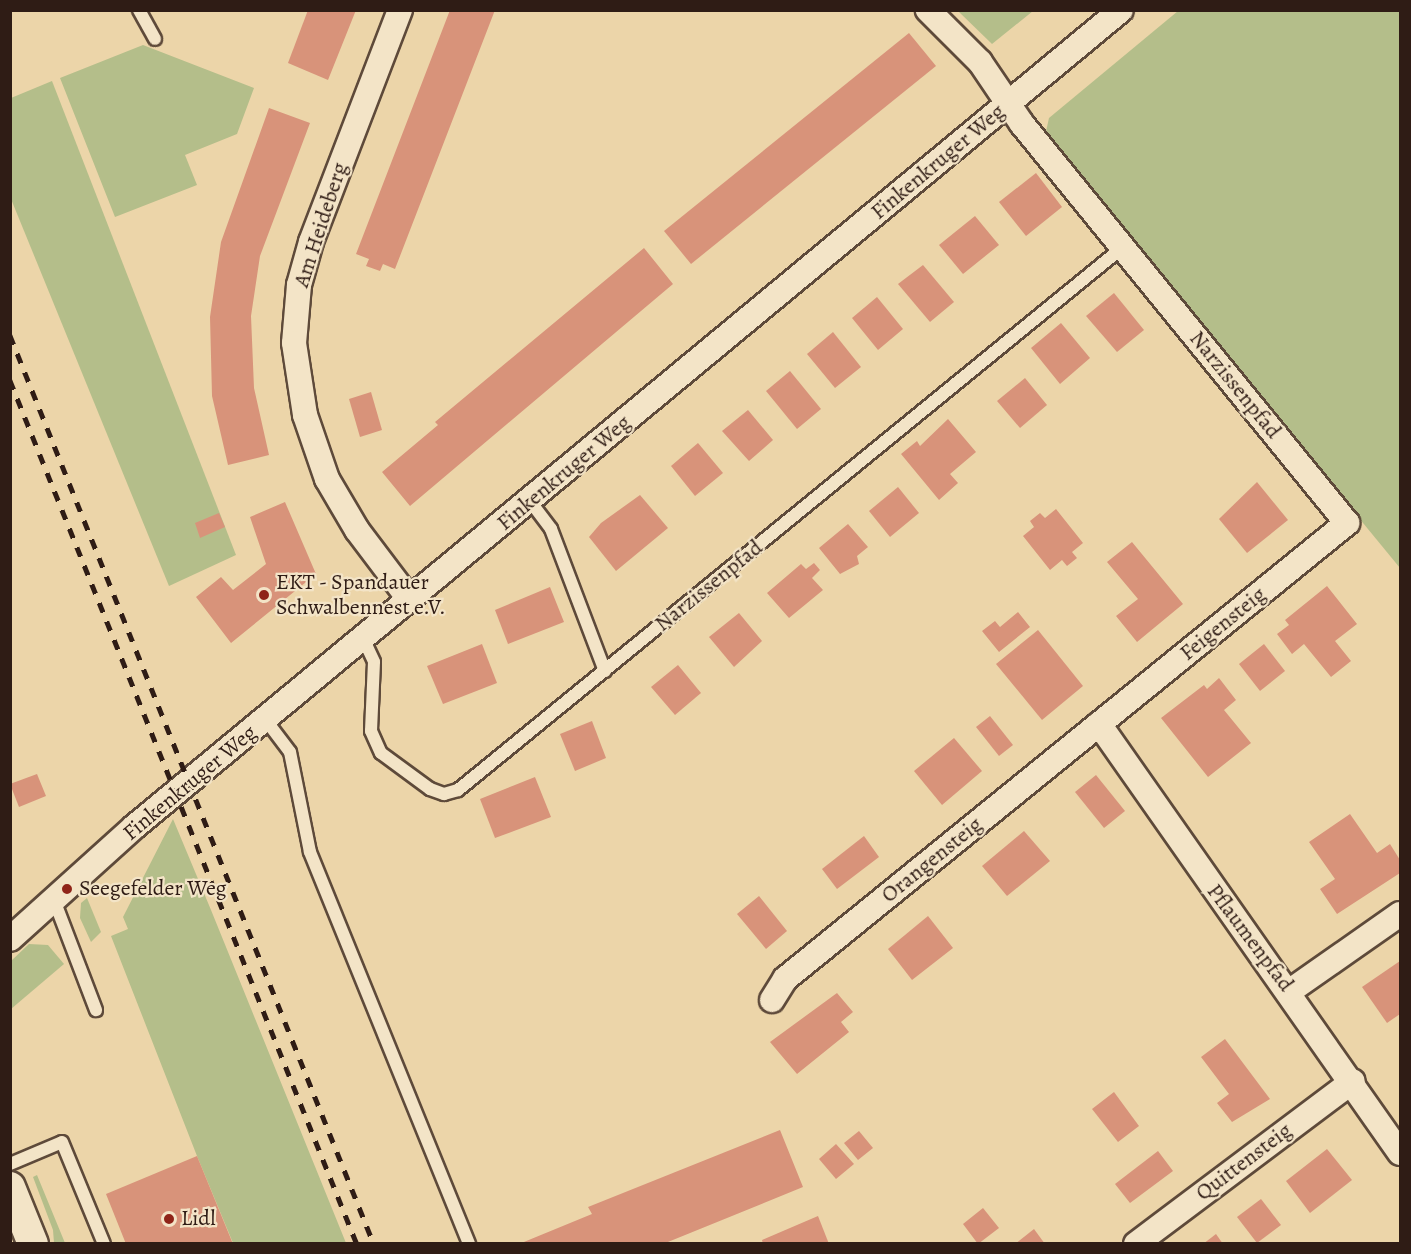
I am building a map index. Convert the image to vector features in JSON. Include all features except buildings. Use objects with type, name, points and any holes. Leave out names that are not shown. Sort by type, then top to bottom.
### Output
[{"type":"street","name":"Am Heideberg","points":[[400,10],[311,242],[299,285],[294,343],[305,415],[327,479],[357,530],[410,600]]},
{"type":"street","name":"Narzissenpfad","points":[[928,10],[980,62],[1011,102],[1022,124],[1347,523]]},
{"type":"street","name":"Finkenkruger Weg","points":[[10,939],[265,719],[1121,10]]},
{"type":"street","name":"Feigensteig","points":[[1099,724],[1347,523]]},
{"type":"street","name":"Pflaumenpfad","points":[[1099,724],[1265,965],[1290,991],[1401,1153]]},
{"type":"street","name":"Orangensteig","points":[[772,1000],[785,979],[1099,724]]},
{"type":"street","points":[[1290,991],[1401,914]]},
{"type":"street","name":"Quittensteig","points":[[1136,1244],[1353,1081]]},
{"type":"street","points":[[10,1187],[33,1244]]},
{"type":"lane","points":[[139,10],[155,39]]},
{"type":"lane","name":"Narzissenpfad","points":[[363,638],[374,662],[371,730],[381,753],[401,771],[444,794],[474,780],[1122,247]]},
{"type":"lane","points":[[530,501],[551,529],[605,671]]},
{"type":"lane","points":[[265,719],[290,752],[310,852],[469,1244]]},
{"type":"lane","points":[[54,900],[96,1010]]},
{"type":"lane","points":[[10,1164],[62,1142],[104,1244]]},
{"type":"green space","points":[[958,11],[1033,11],[992,44]]},
{"type":"green space","points":[[1178,11],[1400,11],[1400,568],[1045,136],[1049,118]]},
{"type":"green space","points":[[143,45],[254,88],[237,134],[185,155],[197,185],[115,217],[60,78]]},
{"type":"green space","points":[[52,81],[236,555],[169,586],[11,199],[11,98]]},
{"type":"green space","points":[[173,819],[346,1243],[233,1243],[197,1156],[111,936],[128,929],[123,917]]},
{"type":"green space","points":[[87,898],[101,932],[91,942],[80,918],[81,903]]},
{"type":"green space","points":[[29,944],[48,945],[64,964],[11,1009],[11,961]]},
{"type":"green space","points":[[37,1175],[65,1243],[54,1243],[53,1230],[33,1177]]},
{"type":"railway","points":[[10,335],[374,1244]]},
{"type":"railway","points":[[10,380],[357,1244]]},
{"type":"place","name":"EKT - Spandauer Schwalbennest e.V.","points":[[264,595]]},
{"type":"place","name":"Seegefelder Weg","points":[[67,889]]},
{"type":"place","name":"Lidl","points":[[169,1219]]}]
